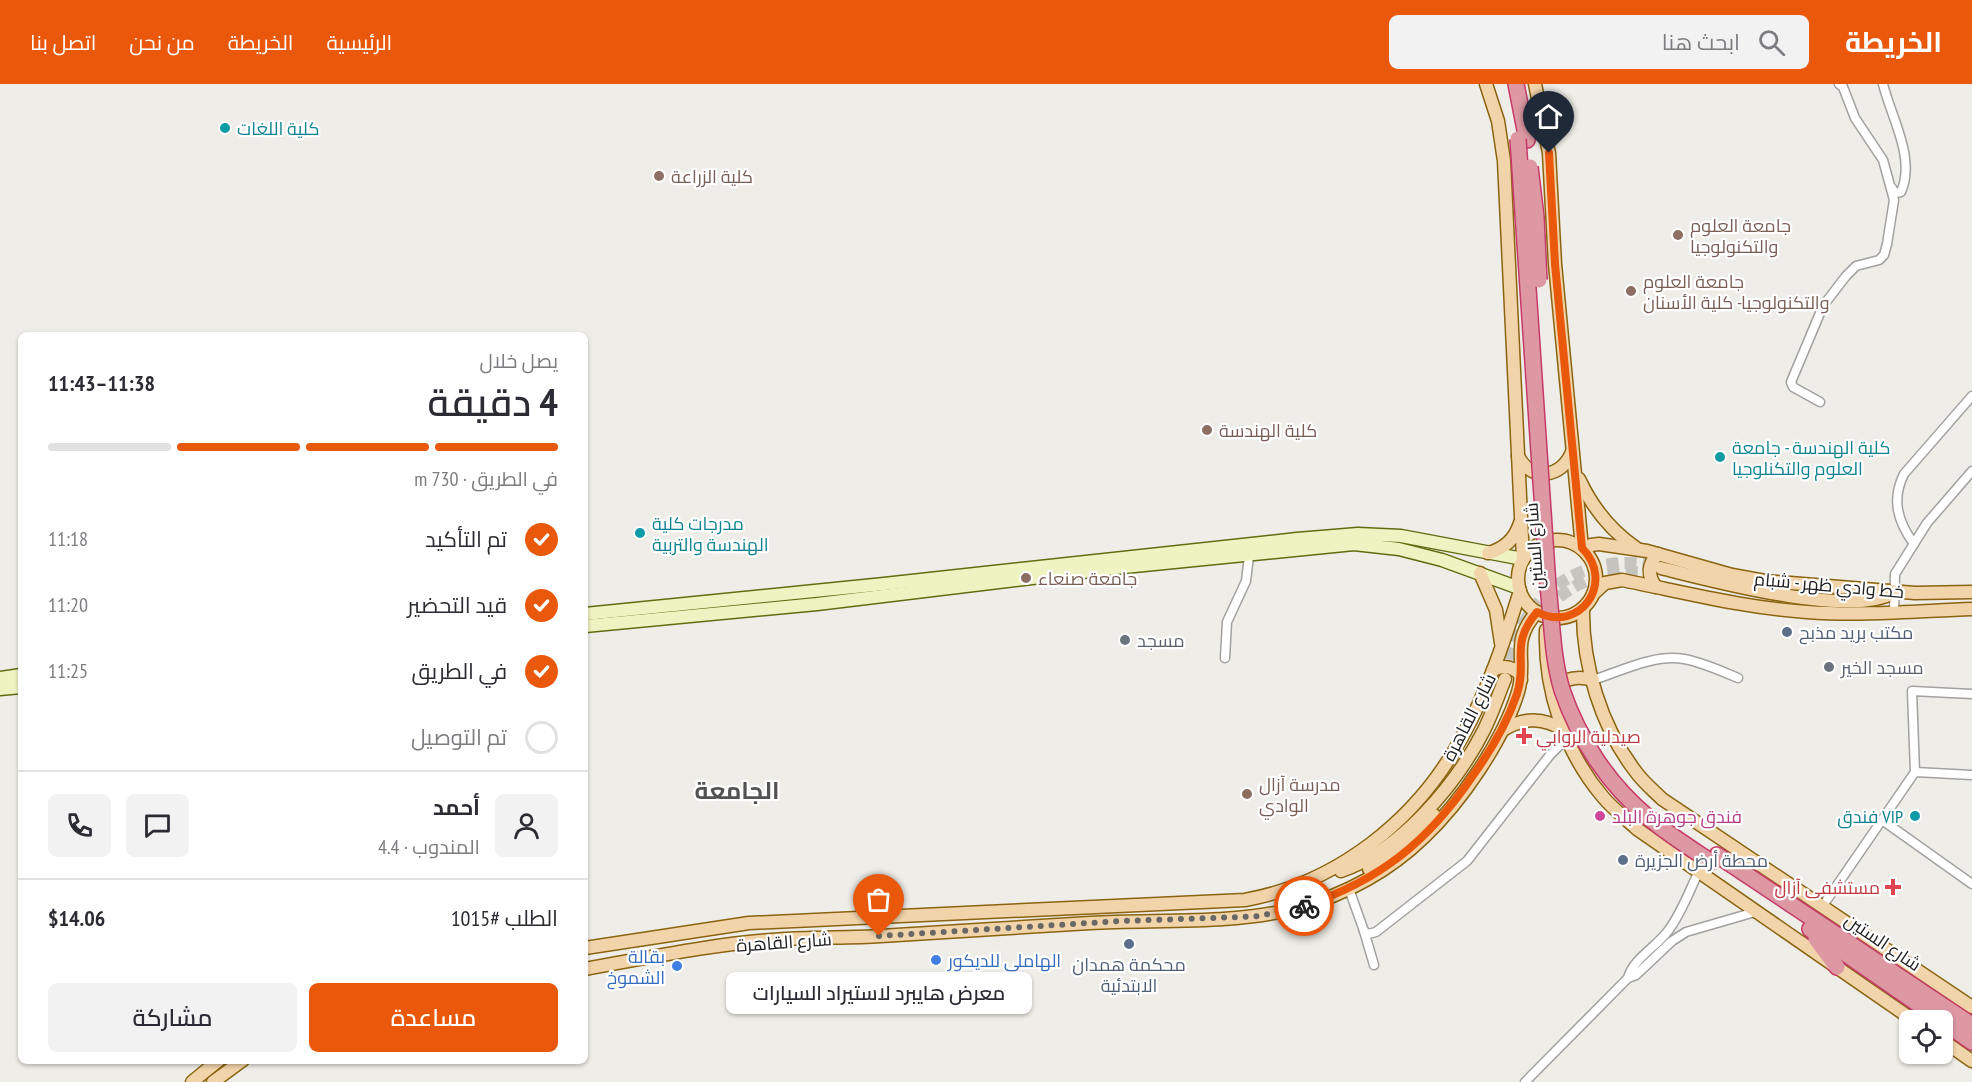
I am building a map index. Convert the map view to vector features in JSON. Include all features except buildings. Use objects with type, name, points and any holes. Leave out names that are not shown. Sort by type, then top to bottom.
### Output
[{"type":"highway","name":"شارع الستين","points":[[1506,84],[1523,140]]},
{"type":"highway","name":"شارع الستين","points":[[1516,84],[1523,140],[1547,574],[1562,689],[1570,711],[1591,751],[1617,787],[1651,820],[1972,1025]]},
{"type":"highway","name":"شارع الستين","points":[[1715,859],[1807,927],[1926,1010]]},
{"type":"highway","points":[[1807,927],[1837,967]]},
{"type":"highway","name":"شارع الستين","points":[[1953,1029],[1972,1042]]},
{"type":"main road","name":"شارع الستين","points":[[1486,84],[1498,121],[1504,160],[1523,559]]},
{"type":"main road","points":[[1535,84],[1549,153],[1555,264],[1583,549]]},
{"type":"main road","points":[[1517,455],[1521,462],[1533,472],[1550,474],[1564,466],[1572,452]]},
{"type":"main road","points":[[1574,467],[1585,491],[1600,514],[1618,534],[1639,550]]},
{"type":"main road","points":[[1488,553],[1509,542],[1520,522]]},
{"type":"main road","points":[[1593,594],[1595,570],[1583,549],[1567,541],[1550,540],[1534,547],[1523,559],[1518,573],[1519,590],[1526,603],[1542,614],[1554,618],[1570,615],[1583,608],[1605,583],[1659,576],[1805,597],[1873,601],[1895,591]]},
{"type":"main road","name":"خط وادي ظهر - شبام","points":[[1583,549],[1599,544],[1639,550],[1732,575],[1765,581],[1935,594],[1972,592]]},
{"type":"main road","points":[[1658,554],[1652,561],[1650,570],[1651,579],[1659,576]]},
{"type":"main road","points":[[1480,573],[1496,610],[1501,649]]},
{"type":"main road","name":"خط وادي ظهر - شبام","points":[[1659,576],[1781,603],[1834,608],[1876,608],[1894,613],[1972,609]]},
{"type":"main road","name":"شارع القاهرة","points":[[588,948],[749,923],[1245,900],[1293,888],[1324,874],[1352,857],[1381,835],[1425,792],[1460,742],[1493,670],[1519,590]]},
{"type":"main road","name":"شارع الستين","points":[[1583,608],[1583,634],[1604,716],[1636,773],[1662,799],[1972,1007]]},
{"type":"main road","points":[[1542,614],[1551,691],[1567,736],[1595,785],[1615,809],[1637,829],[1698,873],[1899,1010]]},
{"type":"main road","name":"شارع القاهرة","points":[[588,968],[685,951],[785,939],[1259,916],[1298,908],[1349,889],[1390,865],[1434,827],[1458,798],[1503,730],[1520,643],[1526,626],[1542,614]]},
{"type":"main road","points":[[1324,874],[1351,867],[1372,856],[1402,833],[1451,782],[1471,753],[1512,680],[1520,674],[1510,668],[1502,667],[1493,670]]},
{"type":"main road","points":[[1551,691],[1559,683],[1570,678],[1582,677],[1593,680]]},
{"type":"main road","points":[[1349,889],[1361,875],[1417,832],[1455,790],[1495,727],[1512,680]]},
{"type":"main road","points":[[1503,730],[1515,722],[1545,721],[1567,736]]},
{"type":"main road","points":[[1953,1048],[1972,1061]]},
{"type":"main road","points":[[192,1082],[214,1064]]},
{"type":"main road","points":[[213,1082],[238,1064]]},
{"type":"street","points":[[1820,402],[1793,387],[1791,382],[1823,306],[1831,294],[1856,266],[1879,260],[1884,255],[1894,200],[1883,160],[1855,118],[1843,87],[1839,84]]},
{"type":"street","points":[[1883,84],[1898,128],[1905,160],[1905,182],[1901,192],[1895,193],[1892,188]]},
{"type":"street","points":[[1914,544],[1905,531],[1896,504],[1898,484],[1904,474],[1972,396]]},
{"type":"street","points":[[1894,613],[1895,574],[1927,523],[1972,471]]},
{"type":"street","points":[[588,614],[1052,571],[1297,539],[1358,534],[1523,559]]},
{"type":"street","points":[[1070,569],[1400,542],[1519,590]]},
{"type":"street","points":[[1225,658],[1227,622],[1246,581],[1249,556]]},
{"type":"street","points":[[588,626],[817,604],[1052,571]]},
{"type":"street","points":[[1593,680],[1650,660],[1670,658],[1685,659],[1738,678]]},
{"type":"street","points":[[0,678],[18,675]]},
{"type":"street","points":[[0,689],[18,687]]},
{"type":"street","points":[[1822,907],[1915,772],[1912,692],[1972,694]]},
{"type":"street","points":[[1364,931],[1368,934],[1376,932],[1467,861],[1567,736]]},
{"type":"street","points":[[1915,772],[1972,775]]},
{"type":"street","points":[[1882,820],[1972,884]]},
{"type":"street","points":[[1661,946],[1698,873]]},
{"type":"street","points":[[1349,889],[1374,965]]},
{"type":"street","points":[[1525,1082],[1628,978],[1632,969],[1661,946],[1694,929],[1755,912]]},
{"type":"tunnel","points":[[1505,677],[1525,621],[1550,590],[1566,579],[1601,566],[1620,563],[1660,567]]},
{"type":"tunnel","points":[[1546,609],[1571,589],[1598,577],[1627,572],[1658,575]]},
{"type":"way so far","points":[[879,936],[1122,921],[1259,916],[1304,906]]},
{"type":"place","name":"كلية اللغات","points":[[225,128]]},
{"type":"place","name":"كلية الزراعة","points":[[659,176]]},
{"type":"place","name":"جامعة العلوم والتكنولوجيا","points":[[1678,235]]},
{"type":"place","name":"جامعة العلوم والتكنولوجيا- كلية الأسنان","points":[[1631,291]]},
{"type":"place","name":"كلية الهندسة","points":[[1207,430]]},
{"type":"place","name":"كلية الهندسة - جامعة العلوم والتكنلوجيا","points":[[1720,457]]},
{"type":"place","name":"مدرجات كلية الهندسة والتربية","points":[[640,533]]},
{"type":"place","name":"جامعة صنعاء","points":[[1026,578]]},
{"type":"place","name":"مكتب بريد مذبح","points":[[1787,632]]},
{"type":"place","name":"مسجد","points":[[1125,640]]},
{"type":"place","name":"مسجد الخير","points":[[1829,667]]},
{"type":"place","name":"صيدلية الروابي","points":[[1524,736]]},
{"type":"place","name":"مدرسة آزال الوادي","points":[[1247,794]]},
{"type":"place","name":"فندق جوهرة البلد","points":[[1600,816]]},
{"type":"place","name":"فندق VIP","points":[[1915,816]]},
{"type":"place","name":"محطة أرض الجزيرة","points":[[1623,860]]},
{"type":"place","name":"مستشفى آزال","points":[[1893,887]]},
{"type":"place","name":"معرض هايبرد لاستيراد السيارات","points":[[879,936]]},
{"type":"place","name":"محكمة همدان الابتدئية","points":[[1129,944]]},
{"type":"place","name":"الهاملي للديكور","points":[[936,960]]},
{"type":"place","name":"بقالة الشموخ","points":[[677,966]]},
{"type":"district","name":"الجامعة","points":[[737,790]]},
{"type":"route","points":[[1304,906],[1349,889],[1378,873],[1413,847],[1434,827],[1458,798],[1503,730],[1521,680],[1519,652],[1526,626],[1537,612],[1554,618],[1570,615],[1583,608],[1593,594],[1595,570],[1589,556],[1582,548],[1572,452],[1555,264],[1549,153]]}]
